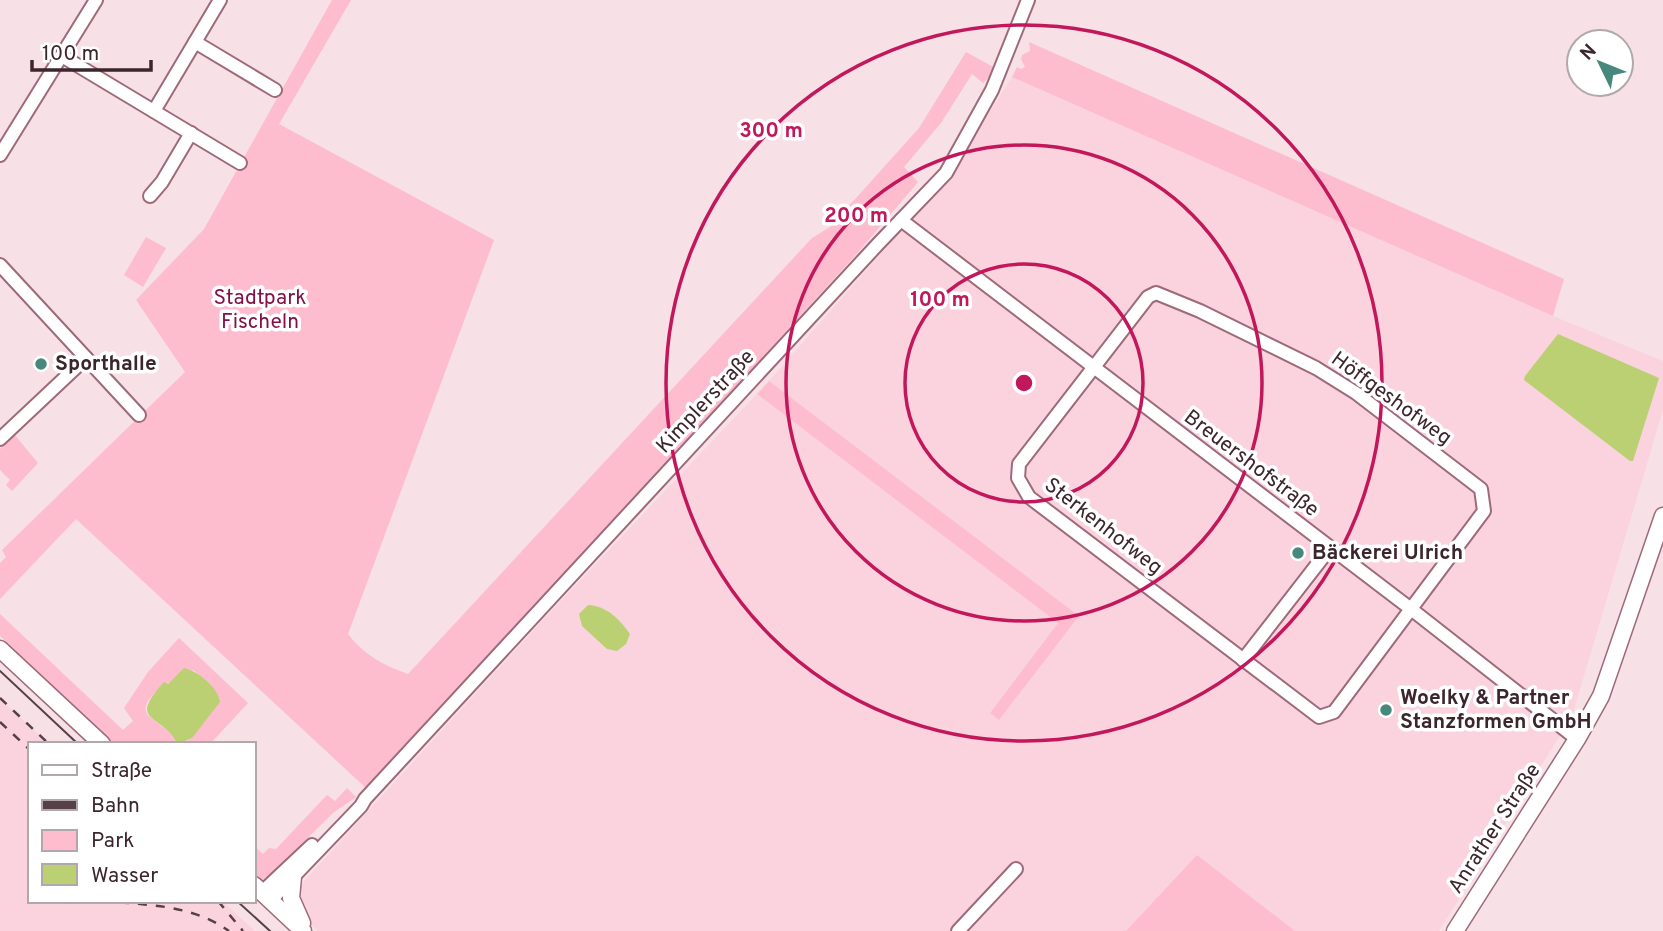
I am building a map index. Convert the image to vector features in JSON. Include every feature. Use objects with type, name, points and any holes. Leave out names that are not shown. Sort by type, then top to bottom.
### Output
[{"type":"main road","name":"Anrather Straße","points":[[1455,931],[1577,739],[1601,696],[1663,516]]},
{"type":"main road","points":[[0,649],[100,742]]},
{"type":"main road","points":[[293,877],[290,893],[292,905],[305,931]]},
{"type":"main road","points":[[262,893],[305,931]]},
{"type":"street","points":[[0,155],[96,0]]},
{"type":"street","points":[[154,111],[220,0]]},
{"type":"street","name":"Kimplerstraße","points":[[262,893],[338,818],[365,799],[946,173],[992,90],[1027,0]]},
{"type":"street","points":[[195,43],[275,90]]},
{"type":"street","points":[[62,56],[240,163]]},
{"type":"street","points":[[150,196],[162,182],[191,133]]},
{"type":"street","name":"Breuershofstraße","points":[[901,220],[1577,739]]},
{"type":"street","points":[[2,272],[139,415]]},
{"type":"street","name":"Höffgeshofweg","points":[[1094,367],[1148,297],[1156,293],[1269,344],[1316,368],[1356,393],[1481,489],[1484,511],[1411,609]]},
{"type":"street","points":[[0,439],[86,358]]},
{"type":"street","name":"Sterkenhofweg","points":[[1094,367],[1019,464],[1018,478],[1029,497],[1319,717],[1334,712],[1411,609]]},
{"type":"street","points":[[1243,660],[1330,548]]},
{"type":"street","name":"Kimplerstraße","points":[[262,893],[293,877],[365,799]]},
{"type":"street","points":[[958,931],[1016,869]]},
{"type":"shaded area","points":[[1012,77],[1553,316],[1663,361],[1663,410],[1572,716],[1439,931],[1295,931],[1197,856],[1126,931],[318,931],[305,919],[295,891],[552,610],[757,394],[1058,623],[990,713],[999,719],[1006,711],[1079,616],[769,381],[919,210],[958,161]]},
{"type":"shaded area","points":[[0,699],[47,742],[28,742],[28,903],[224,903],[255,931],[0,931]]},
{"type":"green space","name":"Stadtpark Fischeln","points":[[332,0],[351,0],[279,124],[494,240],[348,634],[375,658],[408,674],[812,238],[830,227],[919,128],[966,52],[997,69],[983,83],[972,74],[941,123],[904,167],[918,182],[854,257],[367,789],[76,519],[0,599],[0,563],[6,557],[2,550],[185,372],[136,300],[204,229]]},
{"type":"green space","points":[[1029,42],[1564,279],[1553,316],[1012,77],[1017,67],[1025,67],[1021,59],[1022,55],[1030,51]]},
{"type":"green space","points":[[146,237],[166,248],[143,287],[124,275]]},
{"type":"green space","points":[[769,381],[1079,616],[999,720],[990,713],[1058,623],[757,394]]},
{"type":"green space","points":[[14,434],[38,463],[12,491],[6,485],[10,480],[0,470],[0,449]]},
{"type":"green space","points":[[0,614],[123,730],[133,721],[124,708],[148,672],[179,638],[248,703],[212,742],[185,742],[192,738],[209,683],[193,670],[160,689],[147,703],[146,710],[150,717],[169,732],[176,742],[112,742],[0,636]]},
{"type":"green space","points":[[347,788],[356,797],[333,813],[273,872],[262,880],[256,877],[256,848],[263,854],[269,848],[276,849],[327,795],[335,801]]},
{"type":"green space","points":[[1197,855],[1295,931],[1126,931]]},
{"type":"water","points":[[1558,334],[1659,378],[1633,461],[1524,380]]},
{"type":"water","points":[[588,605],[601,608],[617,618],[630,634],[626,644],[617,651],[607,649],[582,626],[579,614]]},
{"type":"water","points":[[184,668],[206,680],[216,691],[220,702],[192,738],[183,742],[177,742],[147,711],[153,695],[164,682],[168,684]]},
{"type":"tram line","points":[[0,671],[76,742]]},
{"type":"tram line","points":[[239,903],[270,931]]},
{"type":"railway","points":[[0,698],[47,742]]},
{"type":"railway","points":[[0,722],[28,748]]},
{"type":"railway","points":[[127,903],[168,907],[199,915],[229,931]]},
{"type":"railway","points":[[220,903],[243,931]]},
{"type":"place","name":"Sporthalle","points":[[41,364]]},
{"type":"place","name":"Bäckerei Ulrich","points":[[1298,553]]},
{"type":"place","name":"Woelky & Partner Stanzformen GmbH","points":[[1386,710]]}]
